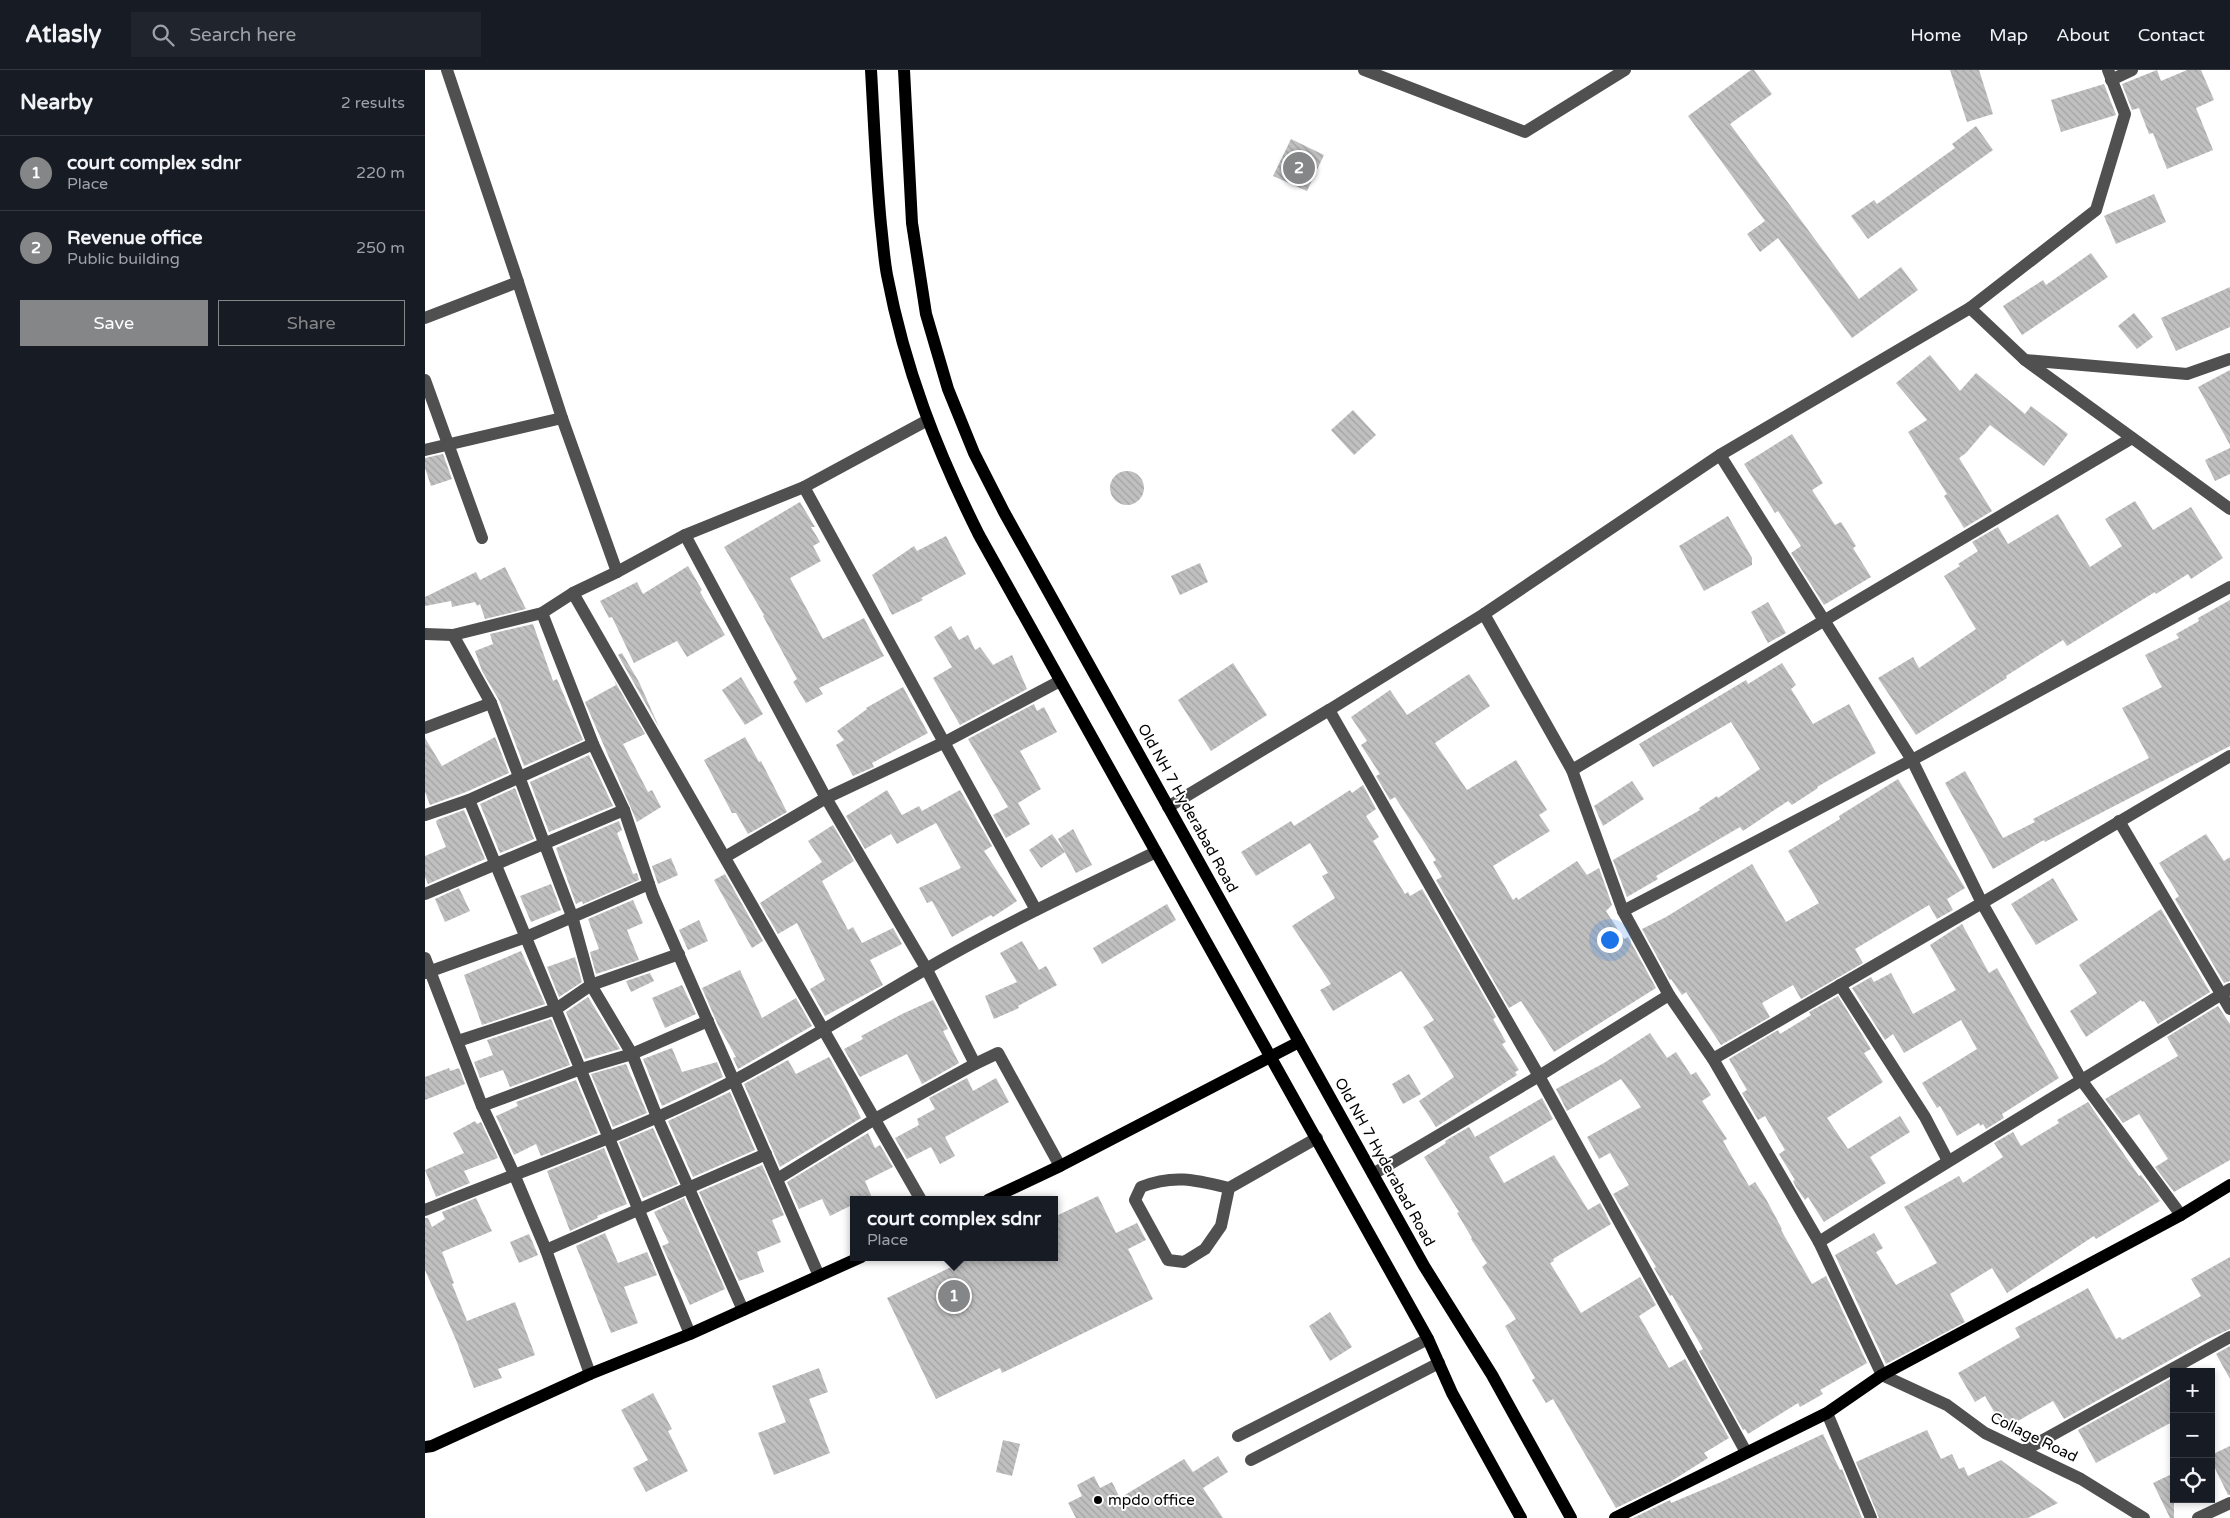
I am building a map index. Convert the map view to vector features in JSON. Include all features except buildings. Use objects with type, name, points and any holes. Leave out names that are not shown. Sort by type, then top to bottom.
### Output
[{"type":"main road","points":[[871,70],[877,185],[887,273],[905,355],[926,421],[950,478],[979,535],[1060,681],[1428,1339],[1452,1393],[1521,1518]]},
{"type":"main road","name":"Old NH 7 Hyderabad Road","points":[[904,70],[912,223],[926,314],[948,389],[974,454],[1004,512],[1424,1266],[1491,1374],[1571,1518]]},
{"type":"main road","points":[[996,1196],[1060,1166],[1299,1042]]},
{"type":"main road","points":[[1615,1518],[1827,1413],[1882,1375],[2181,1215],[2230,1185]]},
{"type":"main road","points":[[425,1447],[432,1446],[590,1374],[690,1334],[852,1261]]},
{"type":"street","points":[[447,70],[561,418],[617,572]]},
{"type":"street","points":[[1364,70],[1525,132],[1625,70]]},
{"type":"street","points":[[1168,807],[1484,614],[1721,455],[1970,308],[2096,210],[2125,114],[2109,75],[2132,70]]},
{"type":"street","points":[[425,318],[518,282]]},
{"type":"street","points":[[1970,308],[2025,360],[2230,509]]},
{"type":"street","points":[[2025,360],[2187,374],[2230,359]]},
{"type":"street","points":[[425,380],[450,444],[482,538]]},
{"type":"street","points":[[425,450],[561,418]]},
{"type":"street","points":[[425,634],[453,635],[542,613],[573,593],[617,572],[685,535],[805,487],[926,421]]},
{"type":"street","points":[[1572,770],[2132,438]]},
{"type":"street","points":[[1721,455],[1823,621],[1912,760],[1982,903],[2082,1081],[2181,1215]]},
{"type":"street","points":[[805,487],[1036,910]]},
{"type":"street","points":[[685,535],[825,798],[926,968],[975,1064]]},
{"type":"street","points":[[1623,911],[1912,760],[2230,588]]},
{"type":"street","points":[[573,593],[919,1196]]},
{"type":"street","points":[[542,613],[593,744],[624,810],[649,884],[819,1276]]},
{"type":"street","points":[[1484,614],[1572,770],[1623,911],[1669,996],[1713,1059],[1819,1242],[1882,1375]]},
{"type":"street","points":[[453,635],[491,703],[572,916],[591,985],[632,1054],[657,1117],[743,1310]]},
{"type":"street","points":[[725,857],[825,798],[945,742],[1060,681]]},
{"type":"street","points":[[425,728],[491,703]]},
{"type":"street","points":[[1329,710],[1539,1076],[1746,1452]]},
{"type":"street","points":[[425,815],[469,800],[593,744]]},
{"type":"street","points":[[1713,1059],[2230,756]]},
{"type":"street","points":[[469,800],[690,1334]]},
{"type":"street","points":[[425,894],[624,810]]},
{"type":"street","points":[[2119,821],[2226,992],[2230,1009]]},
{"type":"street","points":[[425,1210],[608,1138],[733,1081],[824,1031],[926,968],[1036,910],[1156,852]]},
{"type":"street","points":[[428,972],[526,936],[649,884]]},
{"type":"street","points":[[459,1041],[556,1009],[591,985],[679,954]]},
{"type":"street","points":[[425,958],[428,972],[459,1041],[482,1106],[514,1174],[546,1250],[590,1374]]},
{"type":"street","points":[[1840,985],[1925,1118],[1948,1161]]},
{"type":"street","points":[[1819,1242],[1948,1161],[2226,992]]},
{"type":"street","points":[[1373,1174],[1539,1076],[1669,996]]},
{"type":"street","points":[[482,1106],[581,1069],[632,1054],[708,1021]]},
{"type":"street","points":[[777,1179],[875,1120],[998,1053],[1060,1166]]},
{"type":"street","points":[[1229,1188],[1221,1226],[1205,1250],[1185,1262],[1168,1260],[1135,1200],[1141,1187],[1160,1180],[1195,1180],[1229,1188],[1317,1138]]},
{"type":"street","points":[[546,1250],[766,1154]]},
{"type":"street","points":[[2023,1452],[2230,1337]]},
{"type":"street","points":[[1238,1436],[1428,1339]]},
{"type":"street","points":[[1251,1460],[1439,1363]]},
{"type":"street","name":"Collage Road","points":[[1882,1375],[1947,1405],[1985,1433],[2081,1479],[2144,1518]]},
{"type":"street","points":[[1827,1413],[1871,1518]]},
{"type":"street","points":[[2198,1518],[2230,1503]]},
{"type":"place","name":"Revenue office","points":[[1299,168]]},
{"type":"place","name":"court complex sdnr","points":[[954,1296]]},
{"type":"place","name":"mpdo office","points":[[1098,1500]]}]
